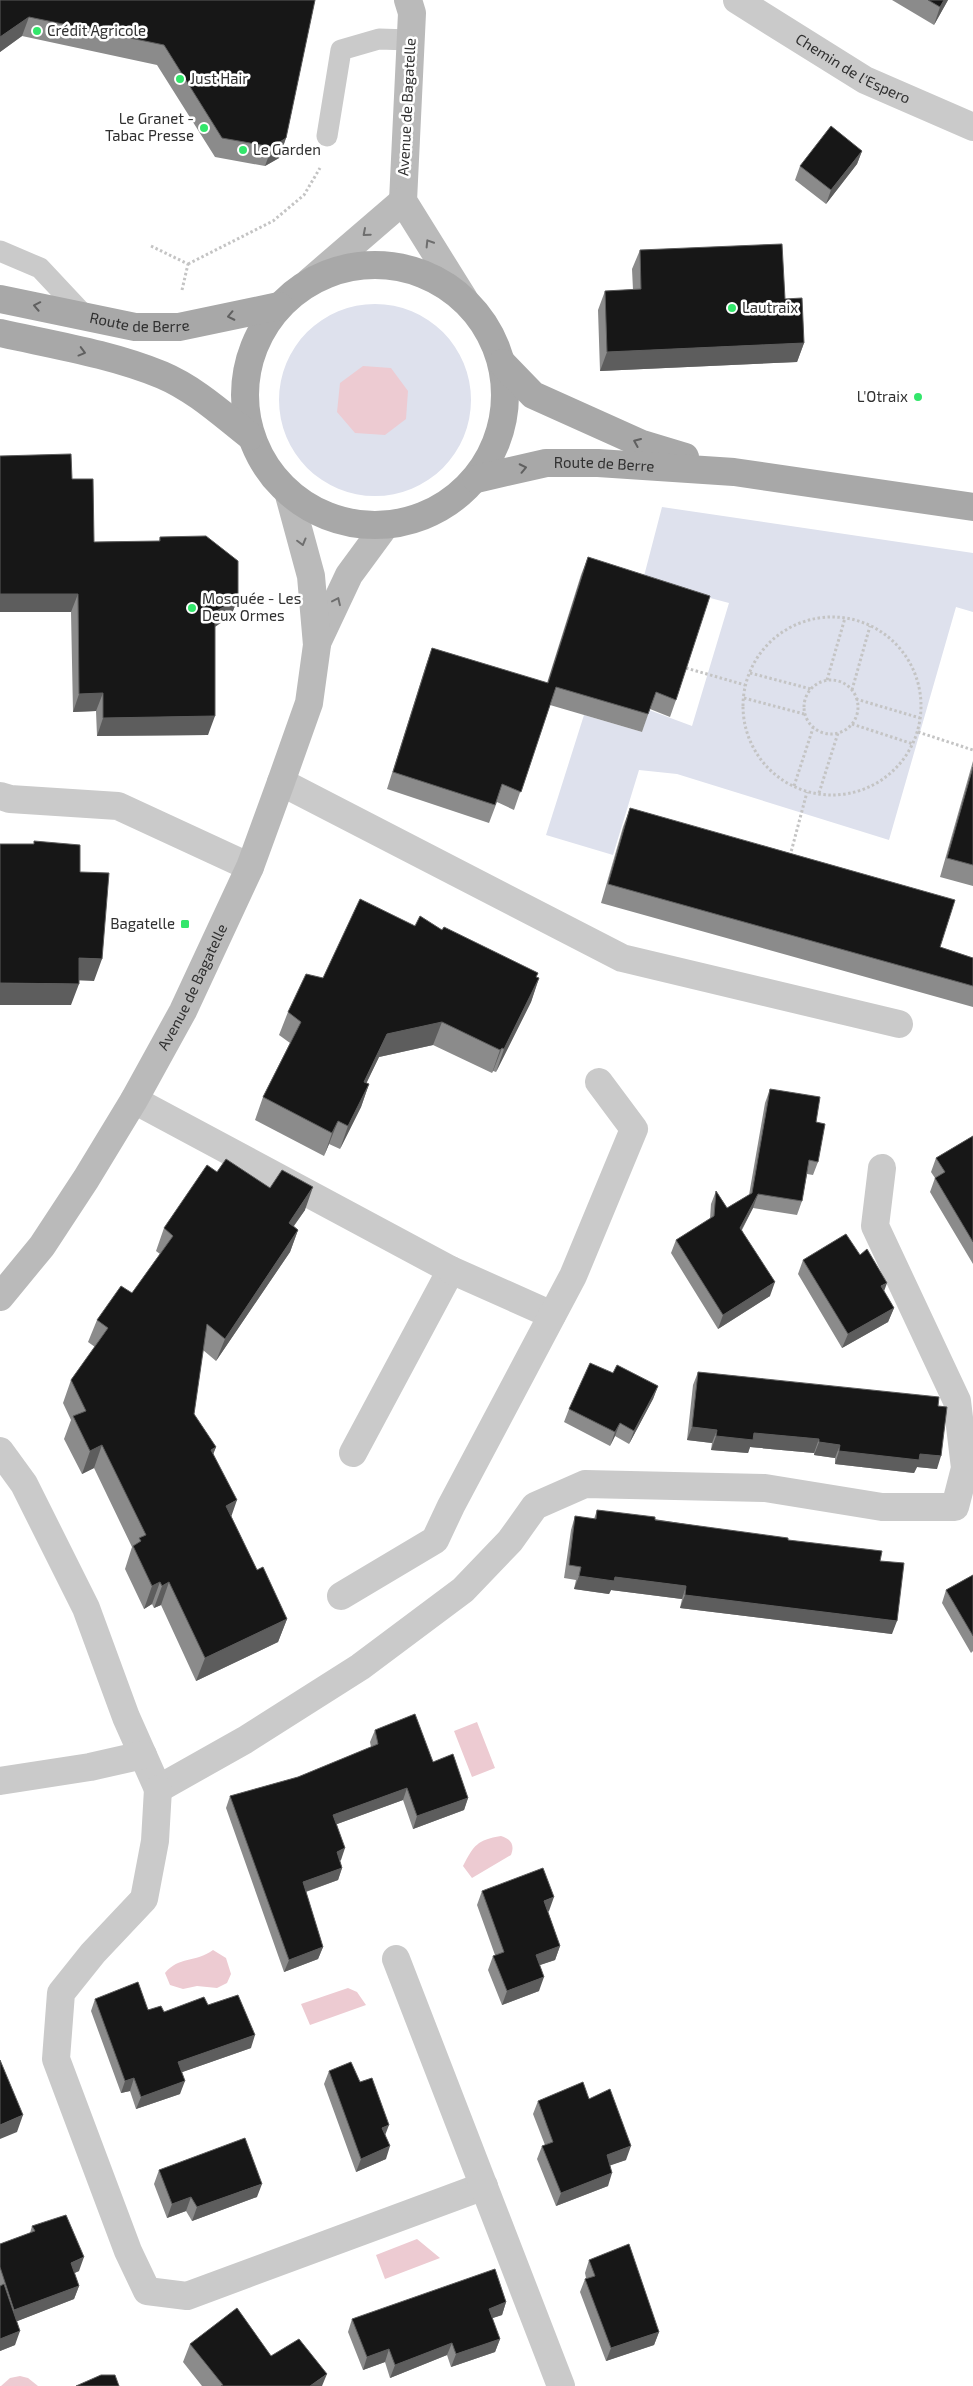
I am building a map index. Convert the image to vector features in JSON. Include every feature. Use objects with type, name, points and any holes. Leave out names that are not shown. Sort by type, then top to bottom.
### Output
[{"type":"main road","points":[[389,265],[429,276],[464,299],[488,328],[502,363],[506,404],[496,444],[476,479],[435,512],[385,526],[334,520],[289,494],[266,468],[250,436],[244,390],[254,345],[279,306],[309,282],[347,267],[389,265]]},
{"type":"main road","name":"Route de Berre","points":[[0,299],[135,327],[179,328],[279,306]]},
{"type":"main road","points":[[0,333],[63,347],[134,366],[163,376],[191,391],[250,436]]},
{"type":"main road","name":"Route de Berre","points":[[502,363],[533,395],[642,444],[734,472]]},
{"type":"main road","name":"Route de Berre","points":[[476,479],[553,463],[598,462],[734,472],[973,507]]},
{"type":"street","name":"Chemin de l'Espero","points":[[737,0],[865,80],[973,127]]},
{"type":"street","name":"Avenue de Bagatelle","points":[[403,201],[413,4]]},
{"type":"street","points":[[309,282],[403,201],[464,299]]},
{"type":"street","name":"Avenue de Bagatelle","points":[[0,1297],[42,1246],[134,1100],[183,1011],[250,867],[281,782],[309,703],[317,645],[311,576],[289,494]]},
{"type":"street","name":"Avenue de Bagatelle","points":[[317,645],[350,575],[385,526]]},
{"type":"street","points":[[281,782],[622,958],[899,1024]]},
{"type":"street","points":[[0,796],[10,799],[118,806],[250,867]]},
{"type":"street","points":[[341,1596],[435,1540],[573,1276],[634,1129],[598,1082]]},
{"type":"street","points":[[134,1100],[451,1270],[552,1315]]},
{"type":"street","points":[[158,1789],[245,1740],[360,1667],[462,1590],[510,1541],[535,1506],[585,1484],[765,1488],[882,1507],[954,1507],[966,1468],[958,1401],[876,1226],[882,1168]]},
{"type":"street","points":[[352,1452],[451,1270]]},
{"type":"street","points":[[0,1451],[24,1484],[86,1608],[126,1717],[158,1789],[155,1841],[144,1899],[93,1953],[61,1993],[56,2059],[128,2251],[147,2291],[187,2296],[484,2186]]},
{"type":"street","points":[[0,1781],[90,1767],[143,1755]]},
{"type":"street","points":[[396,1959],[561,2386]]},
{"type":"lane","points":[[327,136],[341,50],[379,39],[410,40]]},
{"type":"lane","points":[[0,251],[40,268],[84,315]]},
{"type":"path","points":[[188,264],[273,221],[304,195],[320,167],[327,136]]},
{"type":"path","points":[[151,246],[188,264]]},
{"type":"path","points":[[182,291],[188,264]]},
{"type":"path","points":[[825,617],[854,618],[870,626],[881,630],[903,650],[917,675],[922,703],[918,732],[905,758],[884,779],[860,791],[833,795],[807,792],[782,780],[762,762],[749,738],[743,712],[745,685],[756,660],[772,639],[797,624],[825,617]]},
{"type":"path","points":[[827,680],[845,618]]},
{"type":"path","points":[[852,691],[870,626]]},
{"type":"path","points":[[686,668],[745,685]]},
{"type":"path","points":[[750,673],[811,689]]},
{"type":"path","points":[[827,680],[846,685],[852,691],[858,708],[852,724],[838,733],[829,734],[814,728],[804,714],[804,705],[811,689],[827,680]]},
{"type":"path","points":[[744,698],[804,714]]},
{"type":"path","points":[[856,699],[920,718]]},
{"type":"path","points":[[852,724],[913,744]]},
{"type":"path","points":[[794,786],[814,728]]},
{"type":"path","points":[[918,732],[973,750]]},
{"type":"path","points":[[819,793],[838,733]]},
{"type":"path","points":[[788,865],[807,792]]},
{"type":"shaded area","points":[[375,304],[403,308],[428,320],[443,332],[455,347],[467,372],[471,400],[467,428],[455,453],[443,468],[428,480],[403,492],[375,496],[347,492],[322,480],[307,468],[295,453],[283,428],[279,400],[283,372],[295,347],[307,332],[322,320],[347,308]]},
{"type":"shaded area","points":[[363,366],[391,368],[408,391],[406,419],[385,435],[355,433],[337,412],[340,383]]},
{"type":"shaded area","points":[[662,507],[973,553],[973,612],[956,607],[889,840],[677,774],[639,770],[613,855],[546,835],[584,715],[642,732],[649,710],[692,726],[729,603],[643,580]]},
{"type":"shaded area","points":[[477,1722],[495,1768],[472,1777],[454,1731]]},
{"type":"shaded area","points":[[501,1836],[511,1843],[513,1848],[511,1855],[472,1878],[463,1866],[470,1853],[486,1839]]},
{"type":"shaded area","points":[[213,1950],[226,1958],[231,1974],[227,1983],[217,1988],[197,1986],[183,1989],[170,1985],[165,1973],[170,1968]]},
{"type":"shaded area","points":[[348,1988],[357,1992],[366,2005],[310,2025],[301,2004]]},
{"type":"shaded area","points":[[417,2239],[440,2258],[385,2279],[376,2255]]},
{"type":"shaded area","points":[[20,2376],[28,2378],[38,2386],[1,2386],[10,2378]]},
{"type":"building","points":[[0,0],[315,0],[286,138],[272,147],[222,138],[164,45],[29,17],[0,37]]},
{"type":"building","points":[[928,0],[944,0],[940,7]]},
{"type":"building","points":[[831,126],[862,151],[831,190],[800,166]]},
{"type":"building","points":[[782,244],[785,299],[802,298],[804,343],[607,352],[605,291],[641,289],[640,250]]},
{"type":"building","points":[[71,454],[72,479],[93,479],[94,542],[160,541],[160,537],[206,536],[238,561],[238,598],[215,612],[215,716],[103,718],[103,693],[79,694],[78,594],[0,594],[0,456]]},
{"type":"building","points":[[588,557],[710,596],[676,700],[656,692],[648,714],[556,687],[521,792],[502,784],[495,805],[393,772],[432,648],[548,683]]},
{"type":"building","points":[[973,767],[973,865],[947,858]]},
{"type":"building","points":[[630,808],[955,900],[940,947],[973,958],[973,986],[608,884]]},
{"type":"building","points":[[34,841],[80,845],[80,872],[109,873],[102,959],[79,958],[79,984],[0,983],[0,844],[34,844]]},
{"type":"building","points":[[360,899],[415,926],[420,916],[442,930],[444,927],[538,973],[536,977],[539,978],[504,1049],[500,1050],[442,1022],[387,1034],[364,1082],[369,1084],[348,1126],[338,1121],[332,1133],[263,1097],[301,1022],[288,1012],[306,974],[323,978]]},
{"type":"building","points":[[770,1089],[820,1097],[816,1122],[825,1124],[818,1162],[809,1160],[802,1201],[758,1194],[740,1228],[775,1282],[723,1315],[676,1240],[714,1216],[716,1191],[727,1208],[752,1193]]},
{"type":"building","points":[[973,1136],[973,1242],[935,1178],[945,1172],[936,1158]]},
{"type":"building","points":[[226,1159],[270,1188],[282,1170],[313,1187],[289,1223],[298,1230],[225,1339],[207,1324],[194,1414],[216,1447],[211,1450],[237,1500],[226,1506],[257,1570],[263,1567],[287,1619],[205,1658],[169,1582],[162,1586],[160,1582],[152,1586],[133,1546],[141,1541],[139,1538],[146,1535],[102,1445],[90,1451],[73,1416],[86,1411],[71,1380],[108,1328],[97,1320],[121,1286],[132,1293],[173,1236],[164,1228],[207,1165],[217,1172]]},
{"type":"building","points":[[846,1234],[860,1255],[867,1249],[887,1283],[881,1286],[894,1308],[848,1334],[803,1260]]},
{"type":"building","points":[[590,1363],[613,1373],[617,1365],[658,1386],[634,1431],[620,1423],[615,1432],[569,1409]]},
{"type":"building","points":[[698,1372],[939,1397],[938,1406],[947,1407],[941,1456],[920,1454],[919,1460],[839,1451],[840,1445],[819,1442],[819,1439],[754,1433],[753,1440],[716,1436],[717,1430],[692,1427]]},
{"type":"building","points":[[597,1510],[655,1517],[655,1520],[788,1538],[788,1540],[882,1551],[880,1561],[904,1563],[897,1621],[685,1595],[686,1586],[615,1577],[614,1581],[579,1576],[581,1567],[569,1565],[575,1516],[596,1519]]},
{"type":"building","points":[[973,1575],[973,1636],[946,1590]]},
{"type":"building","points":[[415,1714],[433,1762],[453,1754],[468,1798],[417,1816],[407,1788],[333,1815],[345,1848],[337,1852],[342,1868],[303,1882],[323,1947],[289,1960],[230,1796],[298,1777],[378,1744],[375,1730]]},
{"type":"building","points":[[543,1868],[554,1897],[544,1901],[560,1946],[536,1955],[544,1977],[507,1991],[493,1956],[504,1952],[482,1891]]},
{"type":"building","points":[[138,1982],[148,2010],[161,2006],[164,2012],[204,1997],[208,2005],[238,1995],[255,2035],[178,2062],[185,2081],[141,2097],[134,2078],[125,2081],[95,1999]]},
{"type":"building","points":[[0,2060],[23,2115],[0,2125]]},
{"type":"building","points":[[351,2062],[360,2082],[372,2078],[389,2125],[382,2128],[390,2146],[361,2159],[329,2071]]},
{"type":"building","points":[[583,2082],[589,2099],[610,2089],[631,2146],[607,2155],[612,2173],[561,2193],[542,2146],[553,2142],[538,2101]]},
{"type":"building","points":[[245,2138],[262,2184],[197,2207],[191,2197],[172,2204],[159,2170]]},
{"type":"building","points":[[66,2215],[84,2257],[71,2263],[79,2286],[14,2310],[0,2267],[0,2244],[35,2231],[32,2226]]},
{"type":"building","points":[[629,2244],[659,2332],[611,2348],[585,2279],[595,2276],[589,2260]]},
{"type":"building","points":[[495,2269],[506,2302],[489,2309],[500,2339],[456,2354],[452,2343],[395,2365],[389,2349],[367,2357],[352,2319]]},
{"type":"building","points":[[4,2284],[20,2331],[0,2339],[0,2286]]},
{"type":"building","points":[[237,2308],[271,2356],[299,2339],[327,2374],[310,2386],[221,2386],[223,2385],[190,2344]]},
{"type":"building","points":[[101,2375],[115,2375],[119,2386],[76,2386]]},
{"type":"place","name":"Crédit Agricole","points":[[37,31]]},
{"type":"place","name":"Just Hair","points":[[180,79]]},
{"type":"place","name":"Le Granet - Tabac Presse","points":[[204,128]]},
{"type":"place","name":"Le Garden","points":[[243,150]]},
{"type":"place","name":"Lautraix","points":[[732,308]]},
{"type":"place","name":"L'Otraix","points":[[918,397]]},
{"type":"place","name":"Mosquée - Les Deux Ormes","points":[[192,608]]},
{"type":"place","name":"Bagatelle","points":[[185,924]]}]
